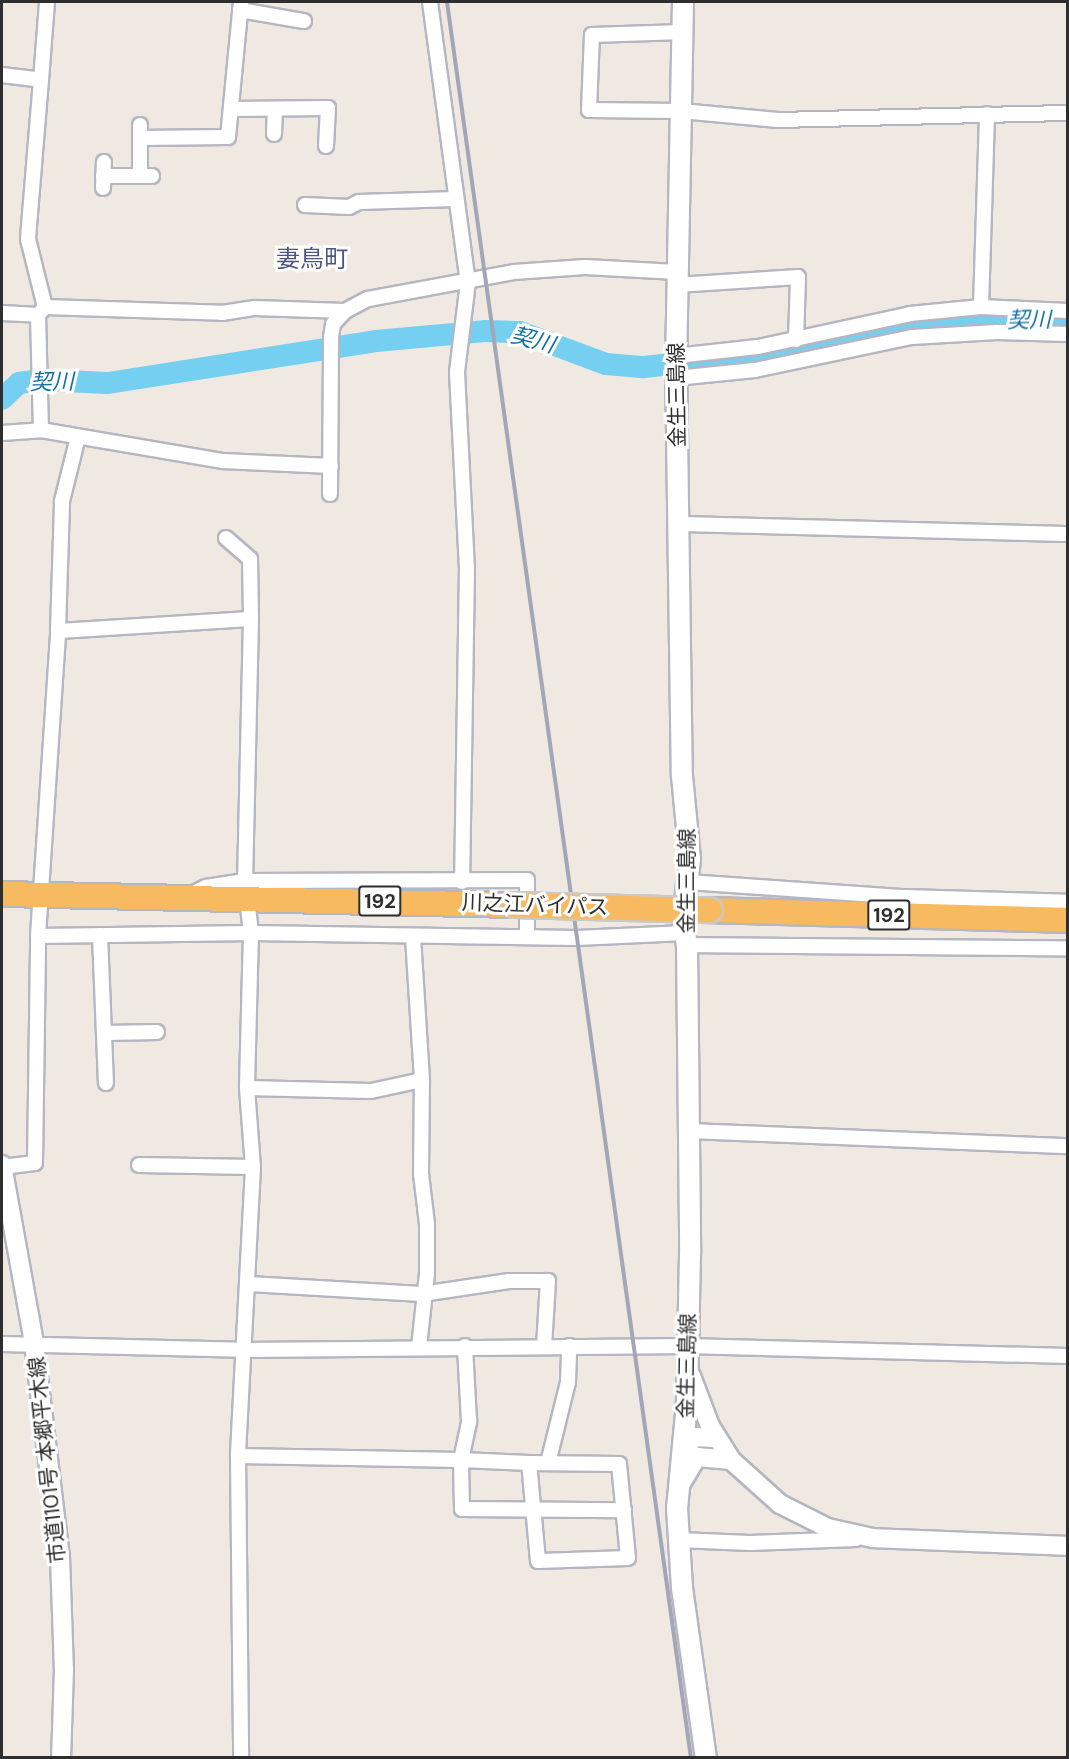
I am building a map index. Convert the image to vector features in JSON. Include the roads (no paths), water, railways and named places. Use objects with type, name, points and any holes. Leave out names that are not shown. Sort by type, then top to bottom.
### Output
[{"type":"highway","name":"川之江バイパス","points":[[2,894],[184,897],[246,889],[514,905],[1068,920]]},
{"type":"main road","name":"金生三島線","points":[[683,2],[676,367],[682,776],[689,834],[686,939],[690,1131],[685,1447],[680,1486],[679,1540],[682,1588],[706,1758]]},
{"type":"street","points":[[40,430],[42,311],[28,239],[47,2]]},
{"type":"street","points":[[430,2],[468,282],[458,372],[467,568],[462,882]]},
{"type":"street","points":[[103,175],[146,176],[140,132],[202,131],[228,137],[240,6],[304,21]]},
{"type":"street","points":[[683,32],[592,35],[589,110],[681,111],[778,120],[1068,112]]},
{"type":"street","points":[[2,75],[41,80]]},
{"type":"street","points":[[231,109],[327,108],[326,146]]},
{"type":"street","points":[[274,134],[275,109]]},
{"type":"street","points":[[981,307],[987,114]]},
{"type":"street","points":[[305,205],[349,207],[358,202],[456,199]]},
{"type":"street","points":[[330,494],[330,353],[333,324],[345,311],[368,299],[514,272],[585,267],[677,278],[798,277],[796,340]]},
{"type":"street","points":[[676,367],[719,354],[796,340],[910,314],[981,307],[1068,311]]},
{"type":"street","points":[[2,313],[42,311],[222,313],[255,308],[345,311]]},
{"type":"street","points":[[676,367],[755,370],[912,337],[996,332],[1068,334]]},
{"type":"street","points":[[2,433],[40,430],[223,461],[331,466]]},
{"type":"street","points":[[2,1166],[36,1163],[38,936],[58,631],[62,501],[78,437]]},
{"type":"street","points":[[680,524],[1068,534]]},
{"type":"street","points":[[226,538],[250,558],[251,620],[246,889],[251,933],[247,1088],[253,1167],[249,1284],[241,1350],[238,1456],[241,1758]]},
{"type":"street","points":[[58,631],[251,620]]},
{"type":"street","points":[[246,889],[527,880],[527,936]]},
{"type":"street","points":[[688,882],[904,897],[1068,902]]},
{"type":"street","points":[[38,936],[251,933],[527,936],[1068,948]]},
{"type":"street","points":[[100,934],[106,1083]]},
{"type":"street","points":[[413,936],[422,1080],[421,1174],[427,1224],[427,1273],[422,1294],[419,1347]]},
{"type":"street","points":[[105,1033],[156,1032]]},
{"type":"street","points":[[247,1088],[371,1091],[422,1080]]},
{"type":"street","points":[[690,1131],[1068,1146]]},
{"type":"street","name":"市道1101号 本郷平木線","points":[[2,1166],[34,1343],[60,1557],[64,1669],[60,1758]]},
{"type":"street","points":[[139,1166],[253,1167]]},
{"type":"street","points":[[249,1284],[422,1294],[509,1281],[548,1281],[544,1346]]},
{"type":"street","points":[[2,1344],[34,1343],[241,1350],[569,1346],[687,1351],[1068,1356]]},
{"type":"street","points":[[465,1346],[469,1421],[461,1460],[462,1509],[624,1510]]},
{"type":"street","points":[[548,1463],[567,1382],[569,1346]]},
{"type":"street","points":[[687,1351],[694,1392],[731,1460],[780,1504],[804,1517],[849,1535],[873,1538],[1068,1546]]},
{"type":"street","points":[[685,1447],[695,1437],[717,1438]]},
{"type":"street","points":[[238,1456],[620,1464],[628,1558],[538,1561],[529,1463]]},
{"type":"street","points":[[680,1486],[697,1457],[731,1460]]},
{"type":"street","points":[[679,1540],[750,1544],[873,1538]]},
{"type":"waterway","name":"契川","points":[[2,399],[19,383],[41,380],[108,383],[376,341],[485,331],[520,332],[606,364],[644,367],[771,353],[923,323],[1068,319]]},
{"type":"railway","points":[[447,2],[691,1758]]},
{"type":"district","name":"妻鳥町","points":[[312,259]]}]
